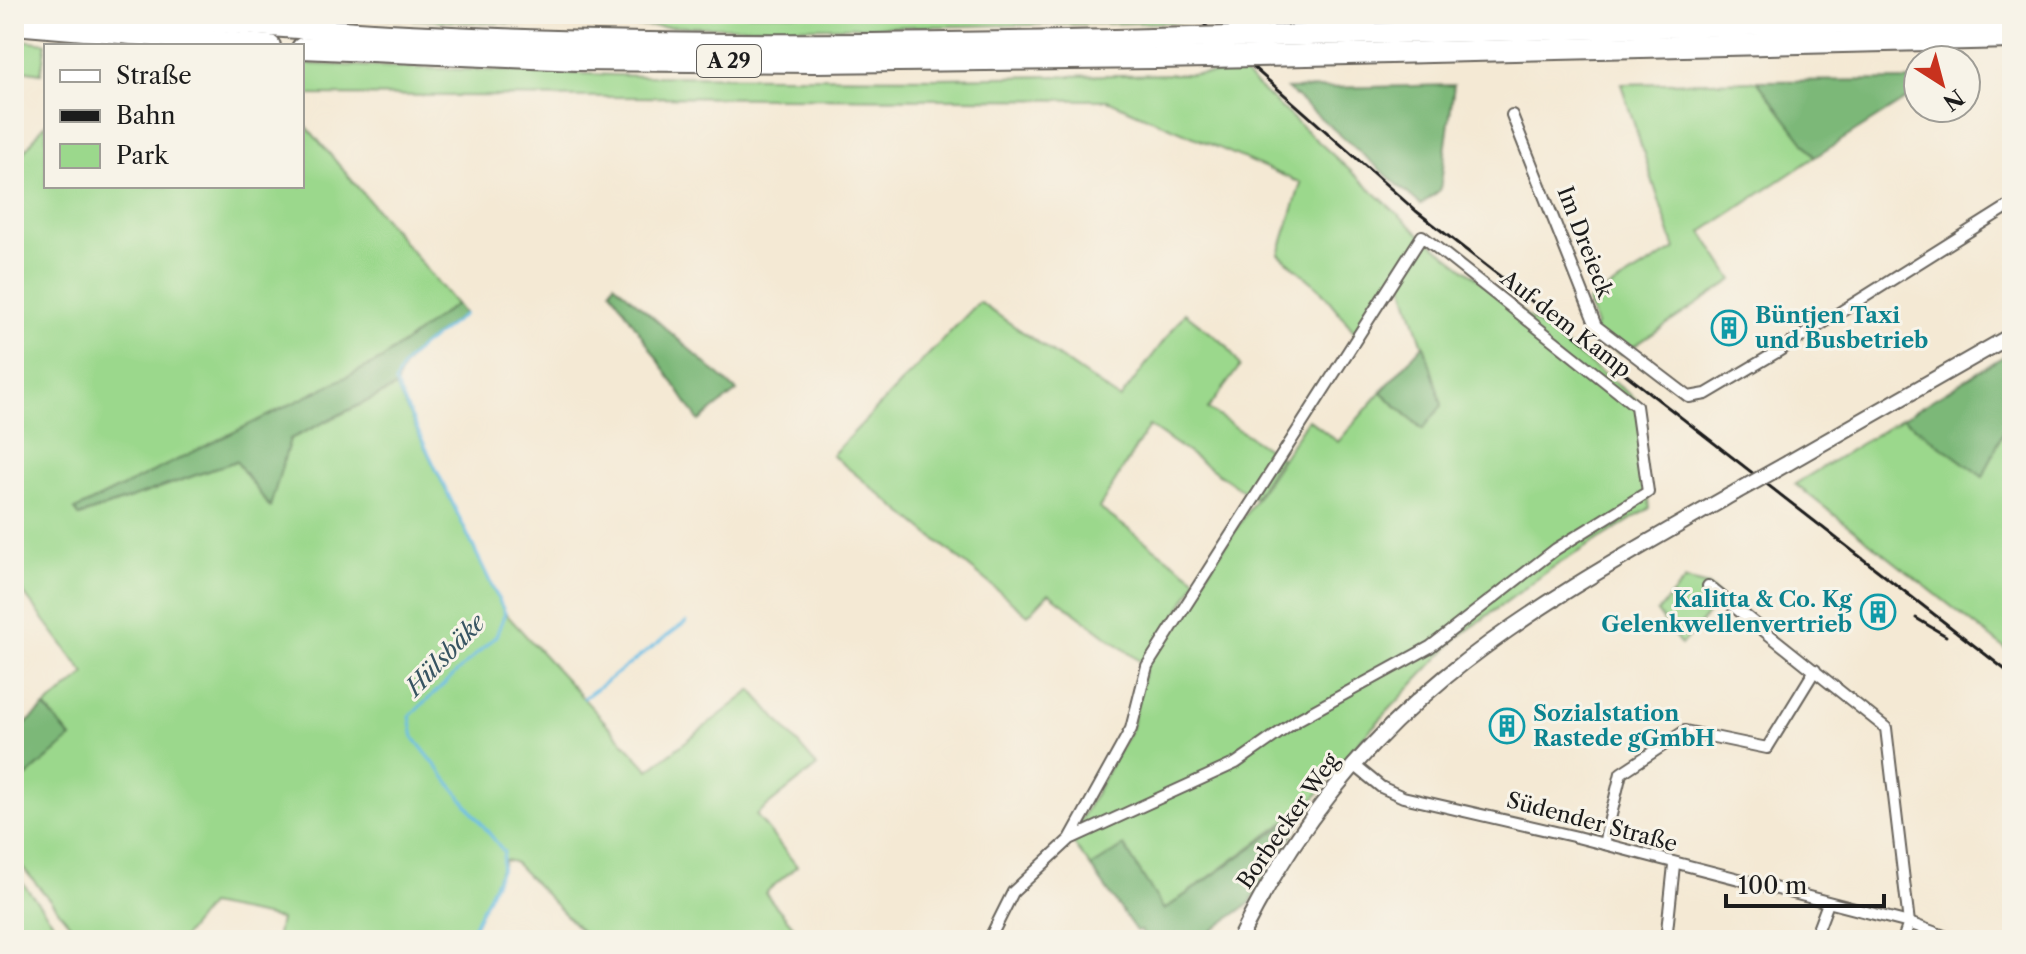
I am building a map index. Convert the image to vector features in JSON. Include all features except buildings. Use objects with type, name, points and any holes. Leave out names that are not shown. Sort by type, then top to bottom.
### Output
[{"type":"highway","name":"A 29","points":[[110,14],[432,37],[1154,48]]},
{"type":"highway","name":"A 29","points":[[1307,45],[2012,19]]},
{"type":"highway","points":[[14,24],[245,44]]},
{"type":"highway","name":"A 29","points":[[304,48],[704,61],[1307,45],[2012,38]]},
{"type":"street","name":"Im Dreieck","points":[[1512,115],[1596,326],[1689,397],[1706,394],[1730,380],[2012,204]]},
{"type":"street","name":"Auf dem Kamp","points":[[1422,236],[1636,406],[1648,492],[1556,549],[1430,647],[1299,719],[1236,763],[1070,839],[1131,729],[1147,666],[1422,236]]},
{"type":"street","name":"Borbecker Weg","points":[[1239,940],[1282,863],[1353,764],[1453,668],[1559,594],[2012,335]]},
{"type":"street","points":[[1708,586],[1886,728],[1909,923],[1903,940]]},
{"type":"street","points":[[1604,844],[1621,773],[1685,731],[1767,748],[1815,670]]},
{"type":"street","name":"Südender Straße","points":[[1353,764],[1381,787],[1403,797],[1604,844],[1674,865],[1909,923],[1955,940]]},
{"type":"street","points":[[989,940],[1013,892],[1070,839]]},
{"type":"street","points":[[1666,940],[1674,865]]},
{"type":"street","points":[[1814,940],[1828,903]]},
{"type":"green space","points":[[313,14],[1181,14],[1190,22],[860,27],[641,26]]},
{"type":"green space","points":[[1217,14],[1776,14],[1225,21]]},
{"type":"green space","points":[[14,39],[46,43],[41,73],[14,69]]},
{"type":"green space","points":[[304,64],[644,76],[939,78],[1243,73],[1422,236],[1636,399],[1650,508],[1552,568],[1457,638],[1355,746],[1311,803],[1164,910],[1124,847],[1091,867],[1070,839],[1131,729],[1146,666],[1049,593],[1028,615],[832,455],[979,302],[1120,399],[1185,313],[1227,346],[1240,366],[1208,409],[1280,457],[1254,498],[1149,426],[1099,508],[1197,579],[1155,653],[1308,419],[1338,442],[1381,392],[1422,429],[1442,405],[1399,272],[1357,335],[1319,288],[1279,254],[1301,183],[1107,100],[304,95]]},
{"type":"green space","points":[[1902,80],[1902,102],[1815,157],[1757,81]]},
{"type":"green space","points":[[1757,81],[1815,157],[1702,232],[1733,280],[1621,355],[1592,331],[1596,326],[1588,301],[1675,249],[1621,84]]},
{"type":"green space","points":[[1454,85],[1440,190],[1421,205],[1287,89]]},
{"type":"green space","points":[[304,123],[456,304],[381,360],[75,510],[80,516],[236,461],[269,506],[290,439],[396,387],[505,613],[649,770],[752,690],[817,766],[756,815],[797,866],[765,893],[805,940],[590,940],[514,862],[505,860],[468,940],[276,940],[280,919],[209,905],[181,940],[83,940],[14,857],[14,787],[71,738],[45,707],[85,674],[14,580],[14,165],[44,126],[44,188],[304,188]]},
{"type":"green space","points":[[614,283],[737,391],[699,421],[611,290]]},
{"type":"green space","points":[[456,304],[464,314],[413,355],[399,375],[396,387],[290,439],[270,507],[236,461],[79,516],[75,510],[381,360]]},
{"type":"green space","points":[[1424,344],[1442,405],[1423,429],[1381,392]]},
{"type":"green space","points":[[2012,351],[2012,412],[1983,477],[1903,418]]},
{"type":"green space","points":[[2012,412],[2012,654],[1795,484],[1903,418],[1983,477]]},
{"type":"green space","points":[[1685,580],[1708,586],[1722,599],[1681,645],[1657,612]]},
{"type":"green space","points":[[45,707],[71,738],[14,787],[14,734]]},
{"type":"green space","points":[[1312,805],[1250,903],[1199,940],[1147,940],[1141,930],[1136,931],[1091,867],[1124,846],[1164,910]]},
{"type":"green space","points":[[14,872],[61,932],[57,940],[14,940]]},
{"type":"waterway","name":"Hülsbäke","points":[[464,314],[424,344],[406,362],[395,383],[505,613],[496,636],[410,716],[414,738],[504,852],[501,870],[467,940]]},
{"type":"waterway","points":[[584,698],[686,622]]},
{"type":"railway","points":[[1193,14],[1416,211],[2012,675]]},
{"type":"railway","points":[[1916,618],[1946,636]]},
{"type":"place","name":"Büntjen Taxi und Busbetrieb","points":[[1729,328]]},
{"type":"place","name":"Kalitta & Co. Kg Gelenkwellenvertrieb","points":[[1878,612]]},
{"type":"place","name":"Sozialstation Rastede gGmbH","points":[[1507,726]]}]
